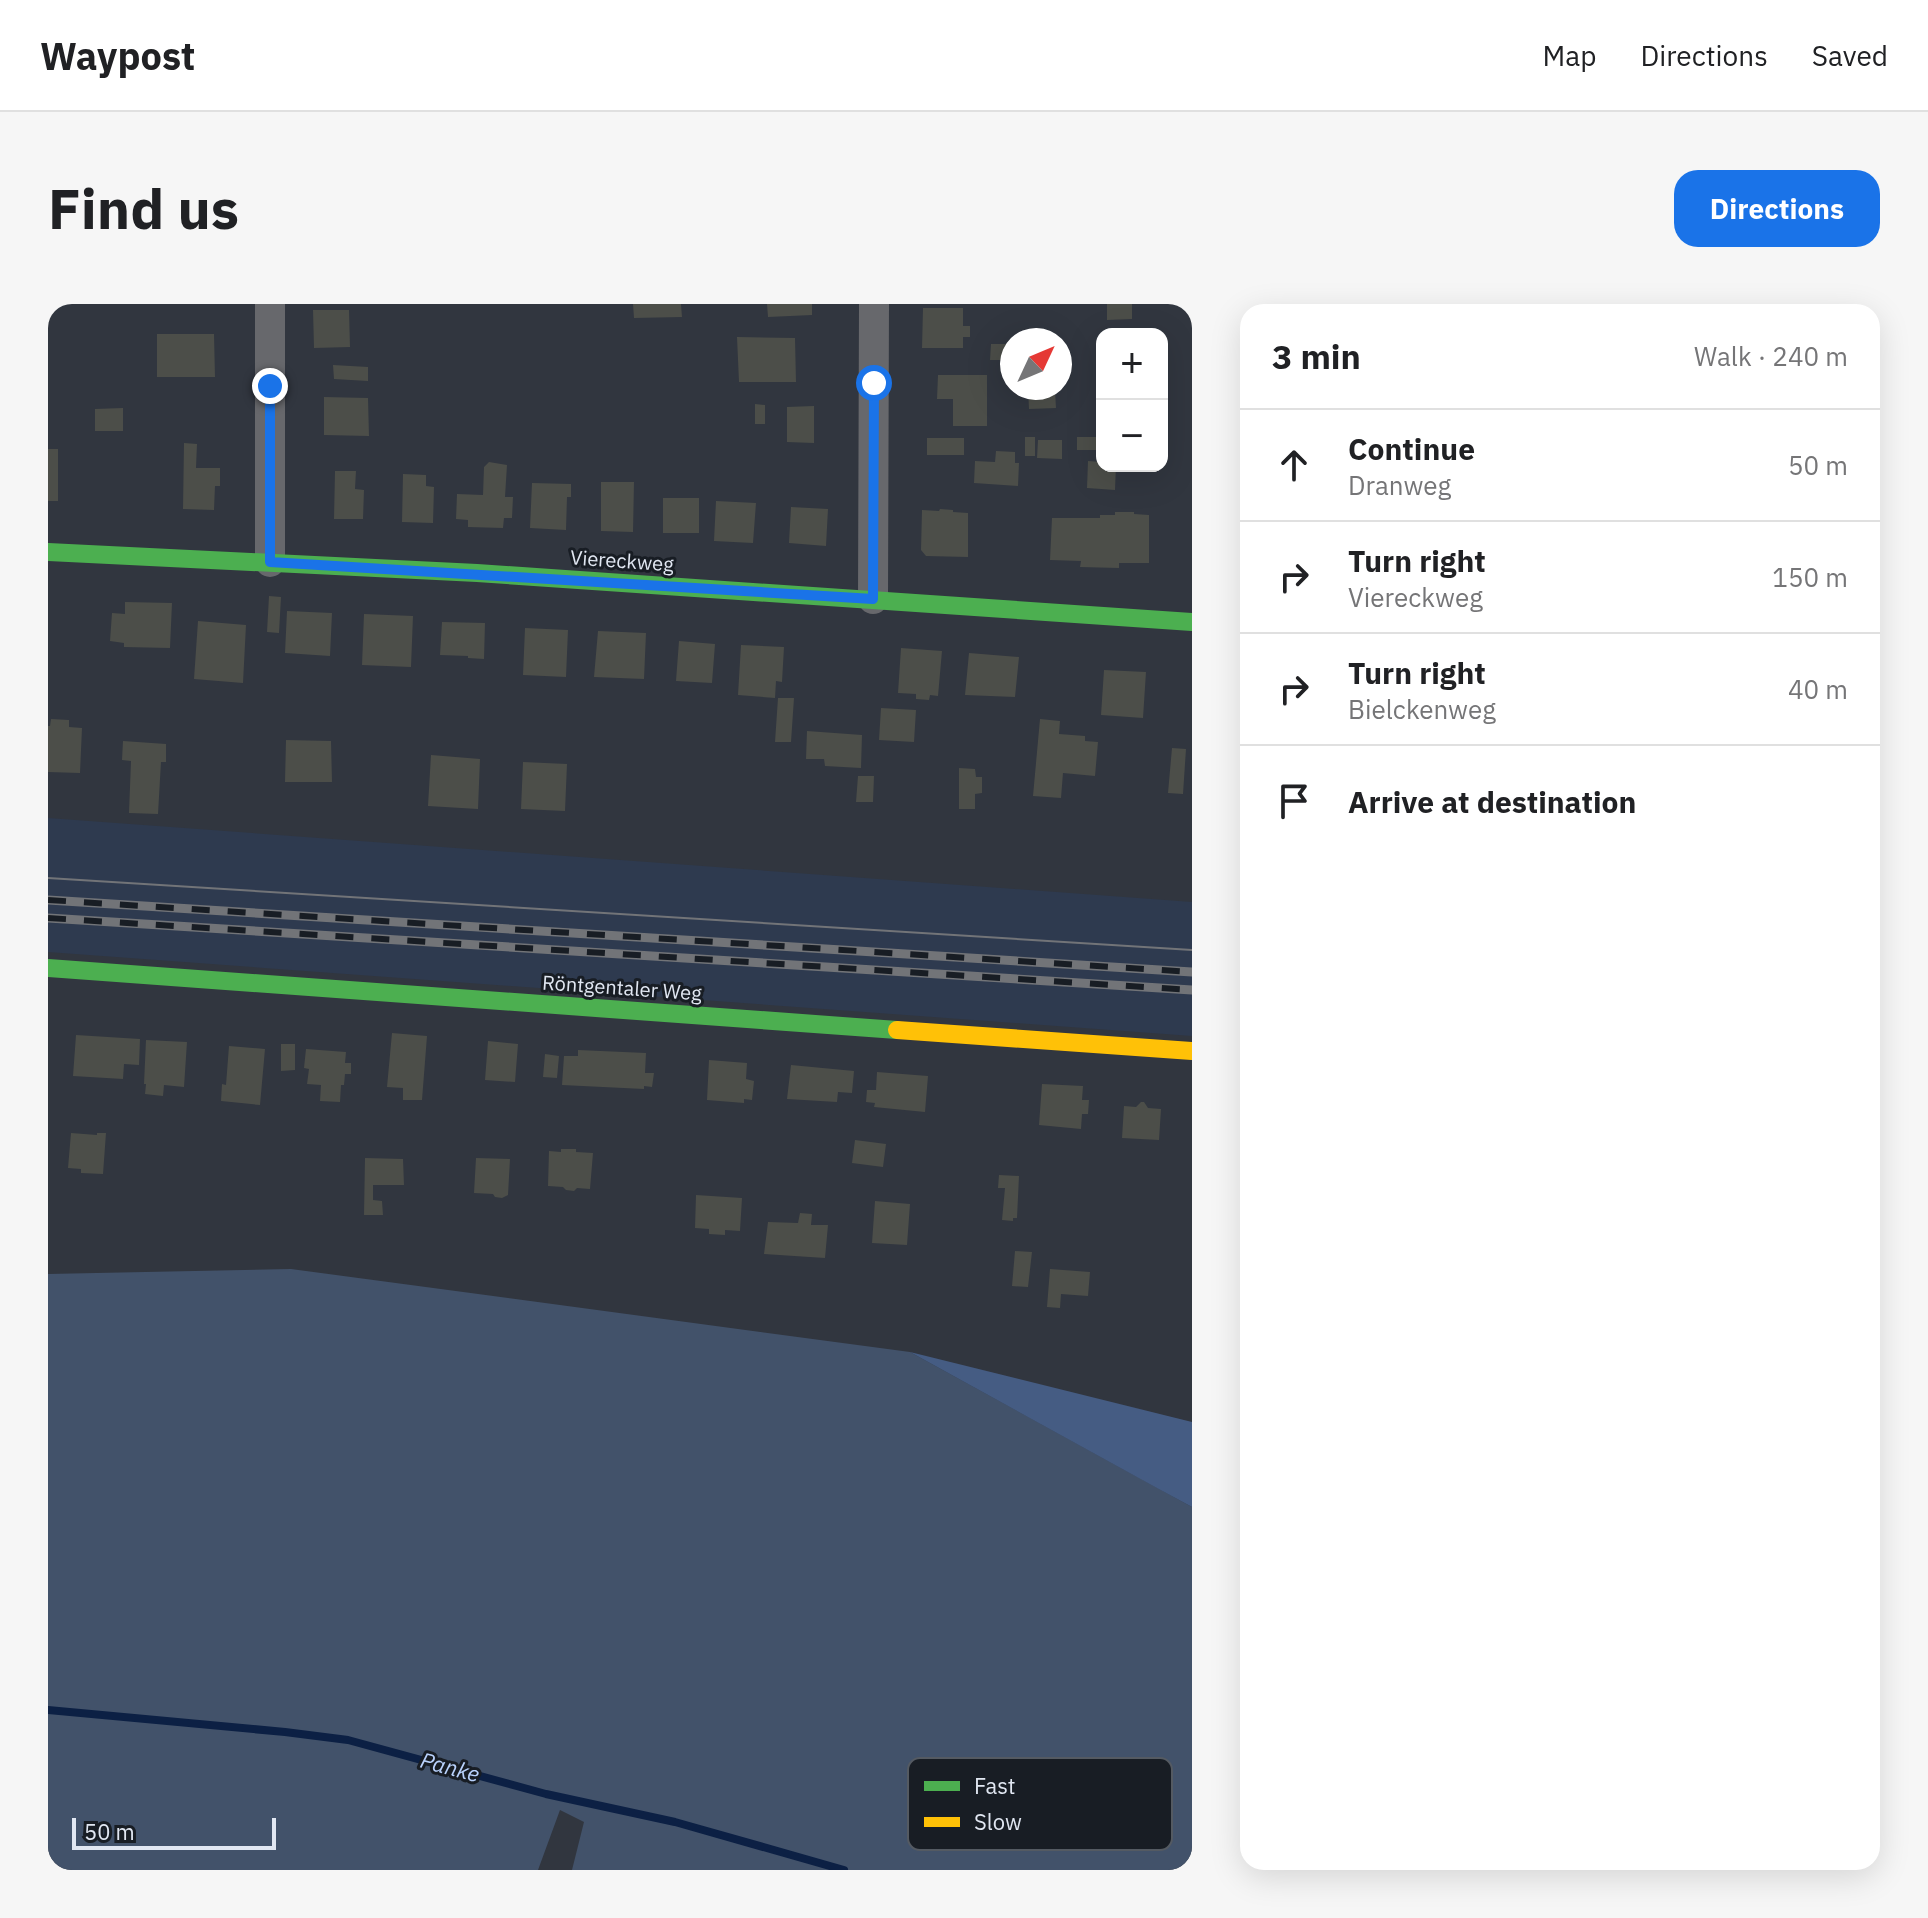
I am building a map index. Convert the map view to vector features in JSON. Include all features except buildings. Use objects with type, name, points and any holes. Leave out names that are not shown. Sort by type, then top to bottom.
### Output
[{"type":"street","points":[[270,304],[270,562]]},
{"type":"street","points":[[873,599],[874,304]]},
{"type":"street","name":"Viereckweg","points":[[48,552],[270,562],[1192,622]]},
{"type":"street","name":"Röntgentaler Weg","points":[[48,968],[1192,1051]]},
{"type":"shaded area","points":[[48,818],[1192,902],[1192,1036],[48,952]]},
{"type":"shaded area","points":[[291,1269],[910,1352],[1192,1507],[1192,1870],[572,1870],[584,1822],[560,1810],[538,1870],[48,1870],[48,1274]]},
{"type":"shaded area","points":[[910,1352],[1192,1422],[1192,1507],[1155,1487]]},
{"type":"waterway","name":"Panke","points":[[48,1710],[348,1740],[546,1794],[675,1822],[844,1870]]},
{"type":"tram line","points":[[48,878],[1192,950]]},
{"type":"railway","points":[[48,900],[1192,972]]},
{"type":"railway","points":[[48,918],[1192,990]]},
{"type":"traffic: fast","points":[[48,552],[477,573],[1192,622]]},
{"type":"traffic: fast","points":[[48,968],[897,1030]]},
{"type":"traffic: slow","points":[[897,1030],[1192,1051]]},
{"type":"route","points":[[270,386],[270,562],[873,599],[874,383]]}]
